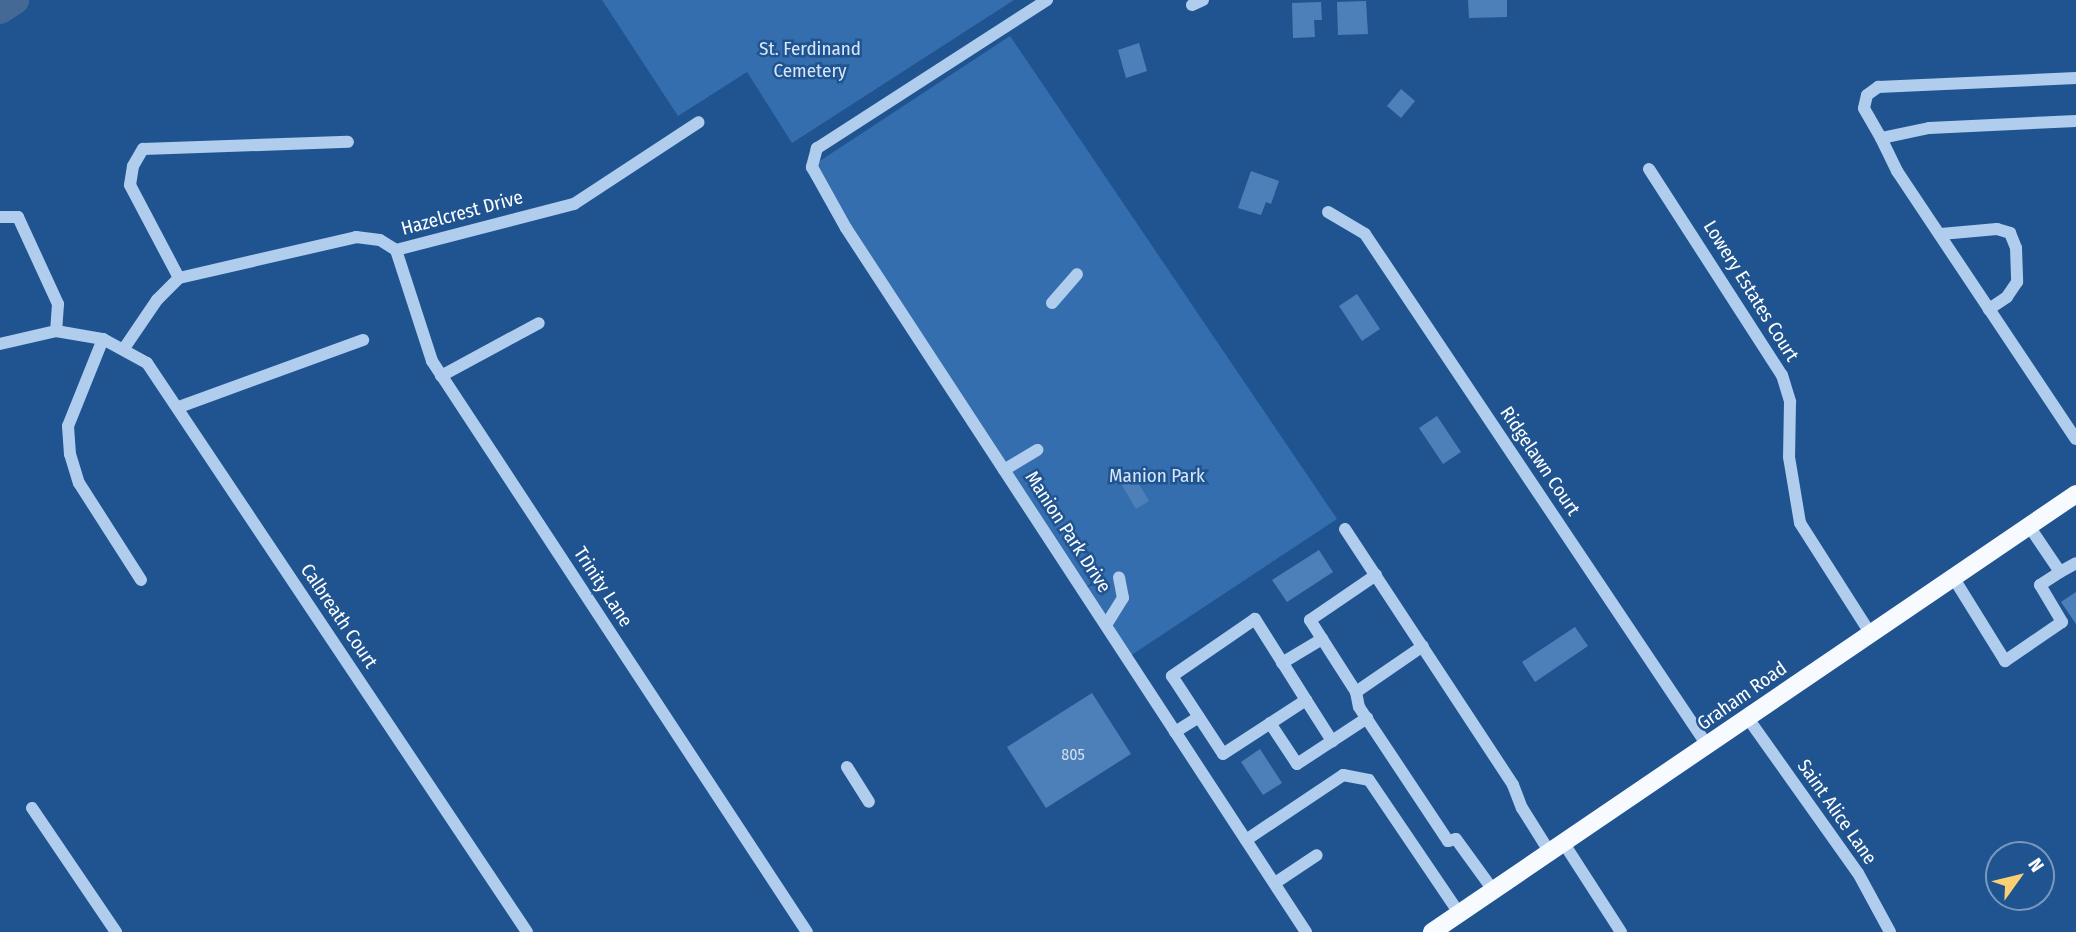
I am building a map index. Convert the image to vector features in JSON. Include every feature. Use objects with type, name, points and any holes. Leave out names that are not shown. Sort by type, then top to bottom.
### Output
[{"type":"main road","name":"Graham Road","points":[[1432,932],[2076,494]]},
{"type":"street","name":"Manion Park Drive","points":[[1047,0],[817,148],[812,167],[846,228],[1306,932]]},
{"type":"street","points":[[2076,78],[1878,87],[1867,95],[1864,108],[1897,171],[2076,439]]},
{"type":"street","points":[[1881,138],[1929,128],[2076,121]]},
{"type":"street","name":"Hazelcrest Drive","points":[[179,278],[356,237],[380,240],[396,250],[575,204],[699,122]]},
{"type":"street","points":[[125,348],[157,300],[179,278],[130,184],[133,166],[143,149],[348,142]]},
{"type":"street","name":"Lowery Estates Court","points":[[1649,169],[1782,375],[1790,402],[1789,457],[1800,523],[1870,633]]},
{"type":"street","name":"Ridgelawn Court","points":[[1328,212],[1365,234],[1707,745]]},
{"type":"street","points":[[0,217],[18,217],[58,304],[56,331]]},
{"type":"street","points":[[1941,234],[1997,229],[2010,233],[2016,248],[2017,282],[2007,297],[1989,309]]},
{"type":"street","name":"Trinity Lane","points":[[396,250],[432,361],[441,376],[807,932]]},
{"type":"street","points":[[1052,303],[1077,274]]},
{"type":"street","points":[[441,376],[539,323]]},
{"type":"street","points":[[0,344],[56,331],[103,339],[68,426],[70,454],[79,483],[141,580]]},
{"type":"street","name":"Calbreath Court","points":[[103,339],[125,348],[147,363],[179,407],[527,932]]},
{"type":"street","points":[[179,407],[362,340]]},
{"type":"street","points":[[1004,470],[1037,450]]},
{"type":"street","points":[[2029,526],[2060,572]]},
{"type":"street","points":[[1345,529],[1513,785],[1522,808],[1556,847],[1621,932]]},
{"type":"street","points":[[1953,577],[2005,661],[2062,622],[2040,585],[2076,563]]},
{"type":"street","points":[[1376,575],[1310,620],[1356,692],[1367,718],[1448,841],[1456,839],[1493,890]]},
{"type":"street","points":[[1106,625],[1123,598],[1118,577]]},
{"type":"street","points":[[1306,700],[1223,754],[1172,676],[1255,619],[1332,741]]},
{"type":"street","points":[[1282,663],[1322,639]]},
{"type":"street","points":[[1356,692],[1423,646]]},
{"type":"street","points":[[1175,732],[1199,717]]},
{"type":"street","name":"Saint Alice Lane","points":[[1747,717],[1858,873],[1890,932]]},
{"type":"street","points":[[1270,723],[1297,764],[1367,718]]},
{"type":"street","points":[[847,767],[869,802]]},
{"type":"street","points":[[1246,840],[1343,775],[1369,780],[1459,913]]},
{"type":"street","points":[[32,808],[116,932]]},
{"type":"street","points":[[1275,883],[1317,855]]},
{"type":"green space","name":"St. Ferdinand Cemetery","points":[[602,0],[1014,0],[792,143],[747,72],[678,116]]},
{"type":"green space","name":"Manion Park","points":[[1010,36],[1337,519],[1127,658],[806,170]]},
{"type":"building","points":[[1468,0],[1507,0],[1507,17],[1469,18]]},
{"type":"building","points":[[1366,1],[1368,34],[1338,35],[1337,2]]},
{"type":"building","points":[[1321,2],[1322,20],[1314,20],[1315,37],[1293,38],[1292,3]]},
{"type":"building","points":[[1139,43],[1147,71],[1126,78],[1118,50]]},
{"type":"building","points":[[1401,89],[1415,101],[1401,118],[1387,106]]},
{"type":"building","points":[[1251,171],[1279,181],[1271,204],[1266,202],[1261,215],[1238,208]]},
{"type":"building","points":[[1357,294],[1380,329],[1362,341],[1339,306]]},
{"type":"building","points":[[1437,416],[1461,452],[1443,464],[1419,428]]},
{"type":"building","points":[[1133,474],[1149,501],[1136,509],[1120,482]]},
{"type":"building","points":[[1319,550],[1333,572],[1287,602],[1272,580]]},
{"type":"building","points":[[2076,592],[2076,624],[2061,602]]},
{"type":"building","points":[[1575,627],[1588,646],[1535,682],[1522,662]]},
{"type":"building","points":[[1092,693],[1131,754],[1046,808],[1007,747]]},
{"type":"building","points":[[1260,749],[1282,783],[1263,795],[1241,762]]},
{"type":"waterway","points":[[0,9],[14,0]]}]
